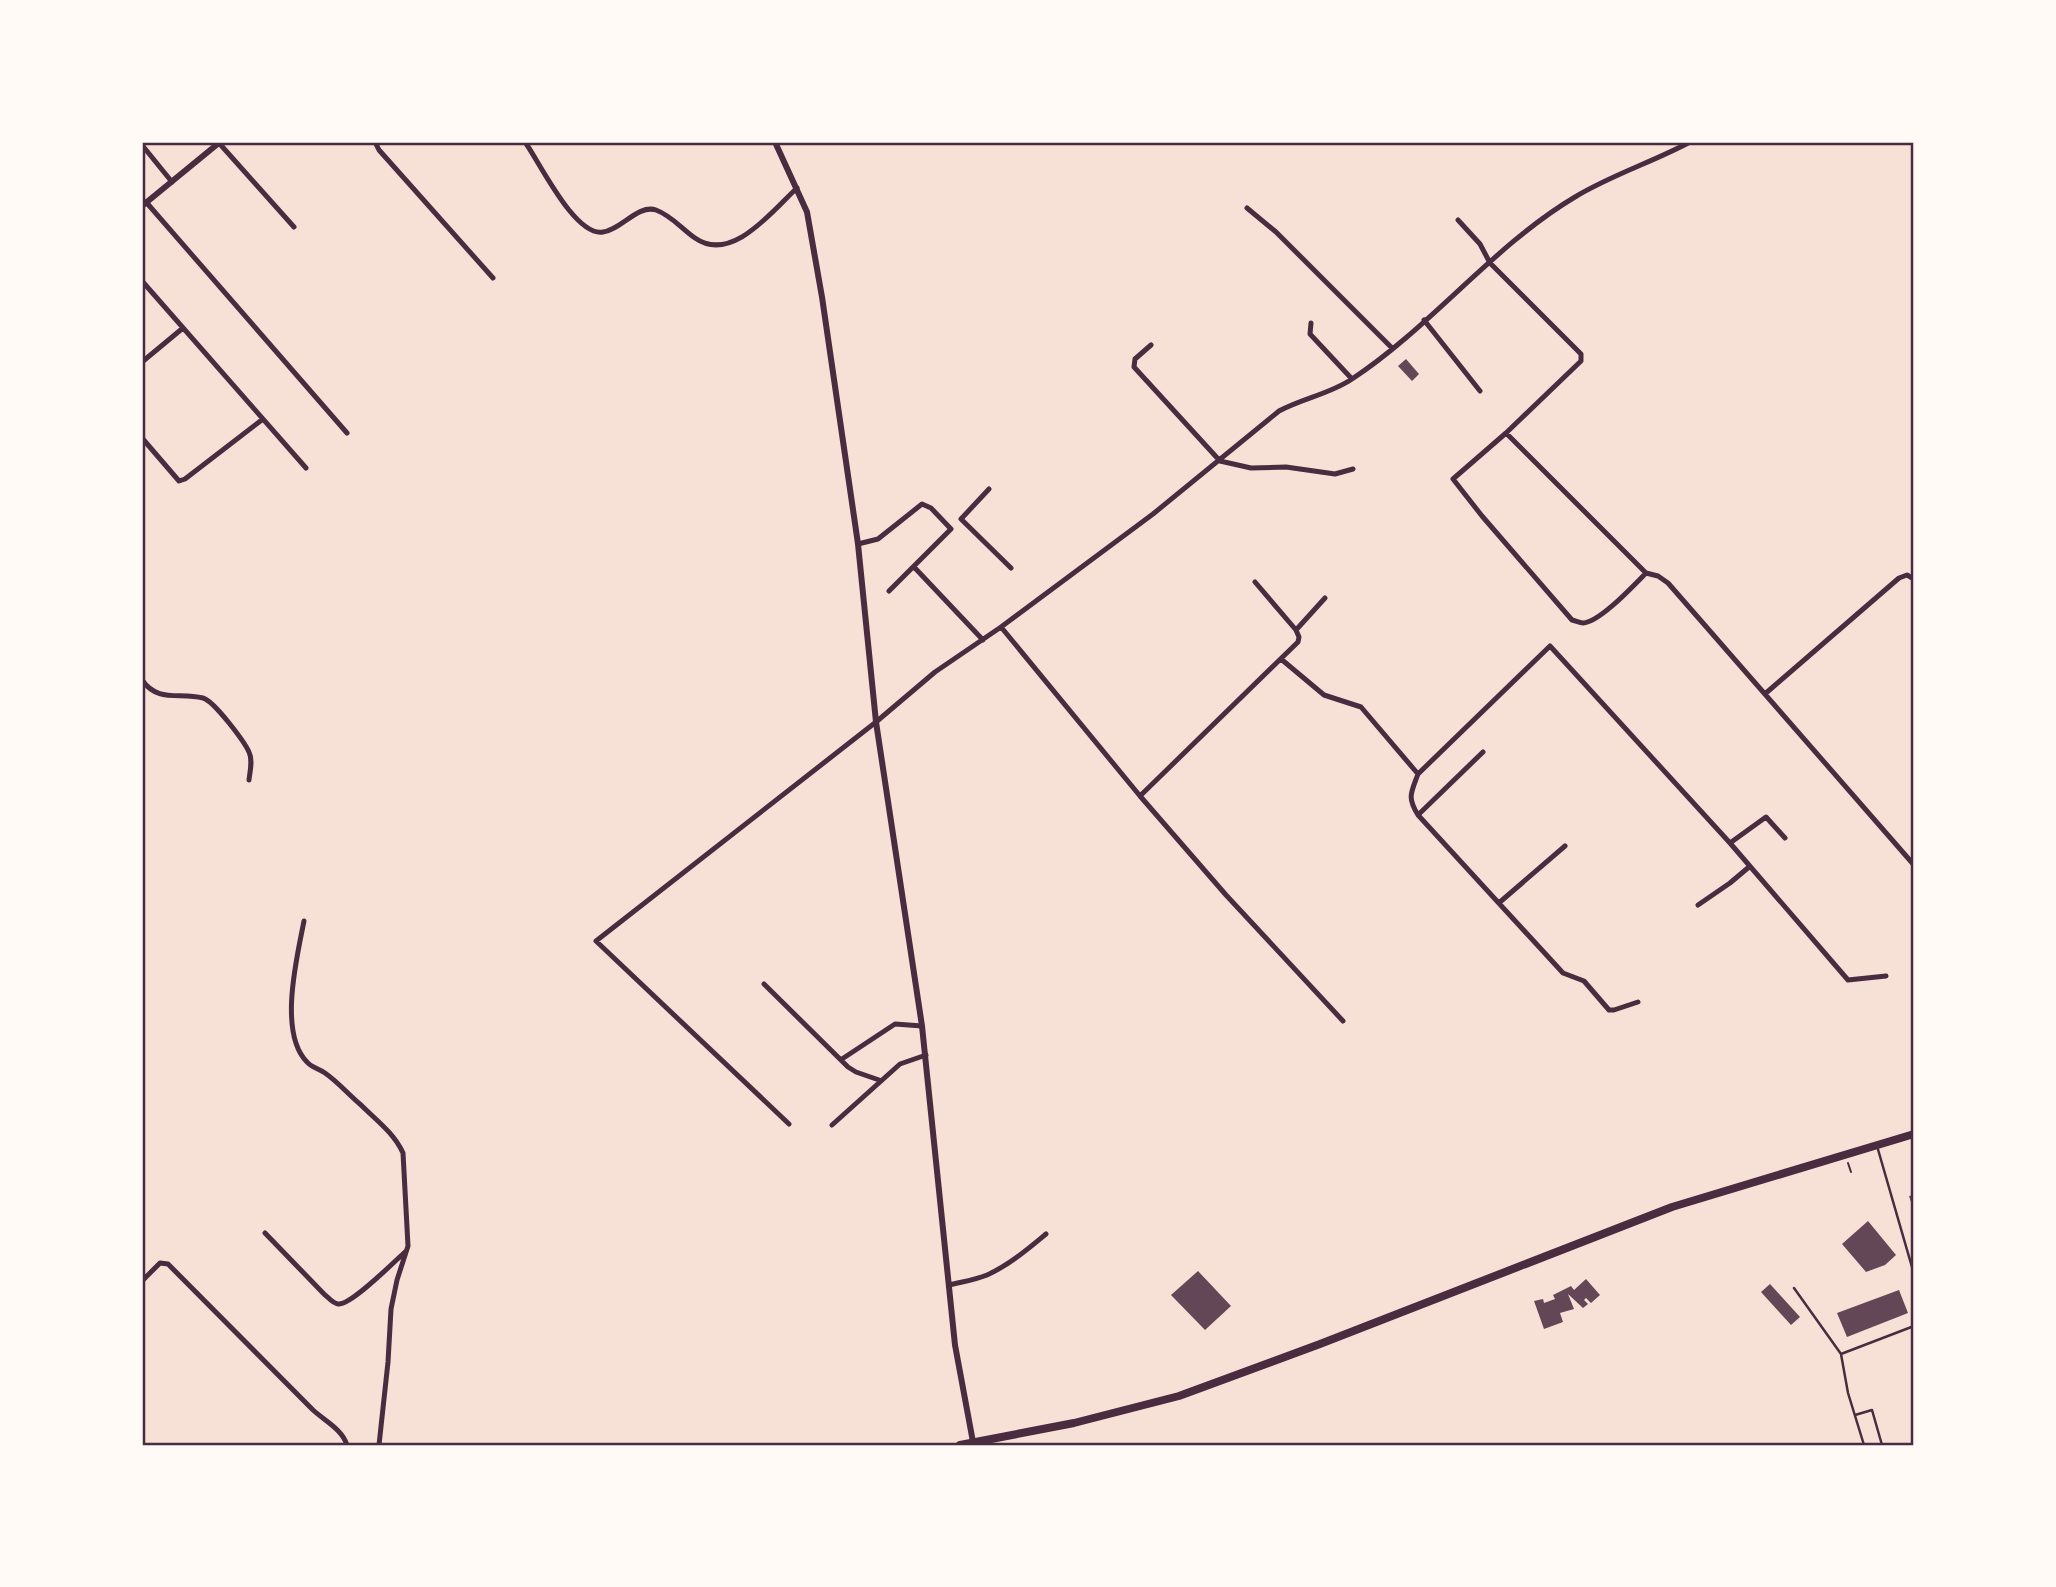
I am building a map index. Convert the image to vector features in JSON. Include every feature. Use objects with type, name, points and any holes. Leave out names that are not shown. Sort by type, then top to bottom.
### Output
[{"type":"highway","points":[[960,1445],[1074,1423],[1179,1396],[1672,1207],[1914,1134]]},
{"type":"street","points":[[294,228],[219,142],[144,204],[347,433]]},
{"type":"street","points":[[375,142],[379,150],[493,278]]},
{"type":"street","points":[[526,142],[565,205],[590,230],[601,233],[618,228],[643,210],[653,209],[670,217],[697,240],[723,245],[742,239],[797,188]]},
{"type":"street","points":[[775,142],[807,212],[820,285],[858,544],[876,722],[926,1055],[955,1345],[973,1442]]},
{"type":"street","points":[[1673,142],[1679,148]]},
{"type":"street","points":[[789,1124],[596,941],[935,673],[1001,627],[1220,461],[1279,411],[1352,379],[1523,235],[1575,197],[1690,142]]},
{"type":"street","points":[[142,145],[172,182]]},
{"type":"street","points":[[1247,208],[1276,232],[1392,348]]},
{"type":"street","points":[[1458,220],[1480,244],[1490,262],[1581,354],[1581,361],[1506,433],[1453,479],[1572,620],[1584,623],[1619,601],[1646,573]]},
{"type":"street","points":[[142,281],[306,468]]},
{"type":"street","points":[[1424,320],[1480,391]]},
{"type":"street","points":[[1311,323],[1310,334],[1352,379]]},
{"type":"street","points":[[142,362],[183,328]]},
{"type":"street","points":[[1151,345],[1135,359],[1134,367],[1220,461],[1251,468],[1286,467],[1335,474],[1353,469]]},
{"type":"street","points":[[142,438],[179,481],[263,419]]},
{"type":"street","points":[[1506,433],[1646,573],[1658,576],[1668,583],[1914,865]]},
{"type":"street","points":[[889,591],[989,489]]},
{"type":"street","points":[[858,544],[877,539],[922,504],[932,508],[951,529]]},
{"type":"street","points":[[961,519],[1011,568]]},
{"type":"street","points":[[914,567],[983,640]]},
{"type":"street","points":[[1766,693],[1899,578],[1907,575],[1914,579]]},
{"type":"street","points":[[1140,796],[1298,642],[1296,631],[1255,582]]},
{"type":"street","points":[[1296,631],[1325,598]]},
{"type":"street","points":[[1001,627],[1140,796],[1226,895],[1343,1021]]},
{"type":"street","points":[[1638,1002],[1609,1010],[1584,981],[1563,973],[1418,815],[1411,803],[1411,794],[1418,774],[1550,646],[1730,843],[1848,980],[1886,976]]},
{"type":"street","points":[[1281,659],[1324,695],[1361,707],[1418,774]]},
{"type":"street","points":[[142,680],[149,689],[158,694],[208,700],[249,752],[249,780]]},
{"type":"street","points":[[1418,815],[1483,752]]},
{"type":"street","points":[[1730,843],[1766,817],[1786,838]]},
{"type":"street","points":[[1500,902],[1565,846]]},
{"type":"street","points":[[1698,905],[1749,867]]},
{"type":"street","points":[[304,921],[294,975],[292,1024],[296,1043],[306,1062],[326,1074],[397,1140],[403,1153],[408,1246],[391,1309],[379,1445]]},
{"type":"street","points":[[764,984],[856,1072],[879,1080]]},
{"type":"street","points":[[842,1059],[895,1024],[922,1026]]},
{"type":"street","points":[[832,1125],[879,1080],[900,1064],[926,1055]]},
{"type":"street","points":[[265,1233],[324,1294],[334,1303],[340,1304],[359,1292],[405,1252]]},
{"type":"street","points":[[949,1285],[985,1276],[1017,1258],[1046,1234]]},
{"type":"street","points":[[142,1280],[160,1263],[168,1264],[313,1410],[338,1429],[347,1445]]},
{"type":"lane","points":[[1877,1145],[1914,1274]]},
{"type":"lane","points":[[1794,1288],[1840,1354],[1864,1445]]},
{"type":"lane","points":[[1840,1354],[1914,1326]]},
{"type":"lane","points":[[1855,1415],[1872,1410],[1882,1445]]},
{"type":"building","points":[[1406,359],[1419,374],[1412,381],[1398,366]]},
{"type":"building","points":[[1914,1195],[1914,1211],[1909,1196]]},
{"type":"building","points":[[1868,1221],[1896,1255],[1885,1265],[1866,1272],[1842,1244]]},
{"type":"building","points":[[1198,1271],[1231,1306],[1205,1330],[1171,1295]]},
{"type":"building","points":[[1586,1279],[1600,1295],[1591,1303],[1586,1298],[1584,1300],[1588,1304],[1583,1308],[1568,1294],[1574,1309],[1560,1313],[1563,1322],[1544,1329],[1534,1301],[1543,1299],[1544,1303],[1555,1299],[1553,1295],[1571,1286],[1574,1290]]},
{"type":"building","points":[[1770,1284],[1800,1317],[1791,1325],[1761,1292]]},
{"type":"building","points":[[1899,1290],[1908,1313],[1847,1337],[1837,1313]]}]
